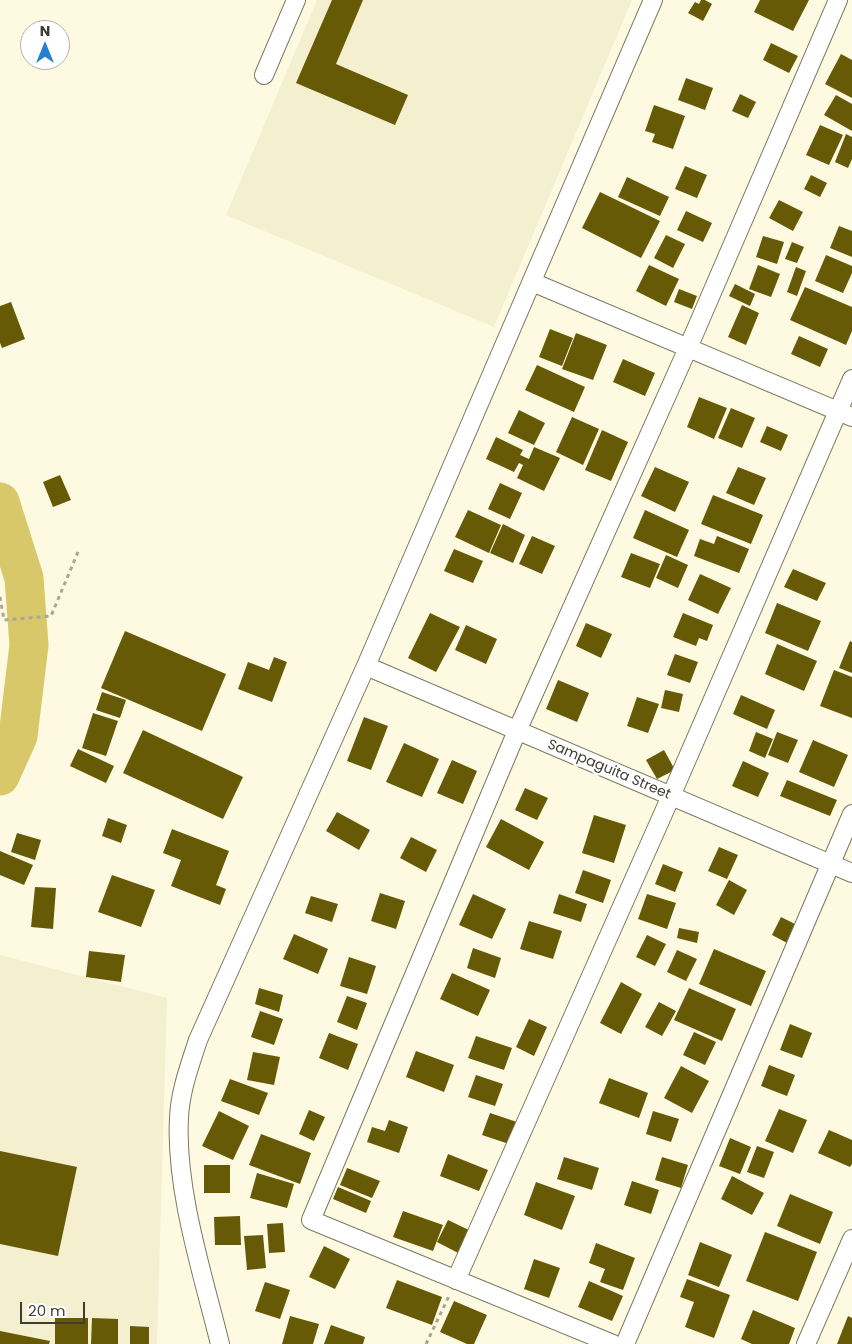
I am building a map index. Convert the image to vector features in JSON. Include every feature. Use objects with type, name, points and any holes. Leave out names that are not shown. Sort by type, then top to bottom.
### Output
[{"type":"street","points":[[264,75],[296,0]]},
{"type":"street","points":[[220,1344],[194,1240],[179,1159],[179,1117],[186,1078],[198,1040],[366,666],[653,0]]},
{"type":"street","points":[[613,1344],[311,1220],[517,731],[688,348],[838,0]]},
{"type":"street","points":[[532,282],[845,414]]},
{"type":"street","points":[[456,1280],[671,796],[845,414],[852,379]]},
{"type":"street","name":"Sampaguita Street","points":[[366,666],[852,873]]},
{"type":"street","points":[[625,1344],[852,814]]},
{"type":"street","points":[[806,1344],[852,1240]]},
{"type":"path","points":[[0,598],[4,620],[52,616],[78,552]]},
{"type":"path","points":[[426,1344],[456,1280]]},
{"type":"shaded area","points":[[317,0],[632,0],[494,327],[226,215]]},
{"type":"shaded area","points":[[0,955],[167,998],[157,1344],[0,1344]]},
{"type":"building","points":[[332,0],[363,0],[336,64],[408,95],[395,125],[296,83]]},
{"type":"building","points":[[701,0],[712,4],[703,21],[688,13],[695,2],[699,4]]},
{"type":"building","points":[[760,0],[809,0],[793,31],[754,12]]},
{"type":"building","points":[[771,43],[798,56],[789,73],[763,60]]},
{"type":"building","points":[[841,54],[852,60],[852,98],[825,84]]},
{"type":"building","points":[[686,78],[713,88],[705,110],[678,100]]},
{"type":"building","points":[[740,94],[756,102],[748,118],[732,111]]},
{"type":"building","points":[[836,95],[852,104],[852,131],[824,115]]},
{"type":"building","points":[[654,105],[685,116],[673,149],[652,142],[655,134],[645,131]]},
{"type":"building","points":[[820,125],[843,135],[829,165],[806,155]]},
{"type":"building","points":[[846,134],[852,137],[852,159],[848,168],[835,162]]},
{"type":"building","points":[[685,166],[707,175],[697,198],[675,189]]},
{"type":"building","points":[[811,175],[827,183],[820,197],[804,189]]},
{"type":"building","points":[[627,177],[669,197],[660,216],[618,197]]},
{"type":"building","points":[[600,192],[660,221],[641,258],[582,228]]},
{"type":"building","points":[[779,200],[803,212],[793,231],[769,218]]},
{"type":"building","points":[[686,211],[712,223],[703,242],[677,230]]},
{"type":"building","points":[[839,226],[852,231],[852,257],[830,248]]},
{"type":"building","points":[[666,235],[685,244],[673,268],[654,258]]},
{"type":"building","points":[[763,236],[784,242],[777,264],[756,257]]},
{"type":"building","points":[[792,242],[804,247],[797,263],[785,259]]},
{"type":"building","points":[[826,255],[852,266],[852,273],[843,293],[815,281]]},
{"type":"building","points":[[649,265],[679,279],[666,306],[636,291]]},
{"type":"building","points":[[758,265],[780,274],[771,297],[749,289]]},
{"type":"building","points":[[796,267],[806,271],[797,296],[787,292]]},
{"type":"building","points":[[735,284],[755,294],[750,306],[729,296]]},
{"type":"building","points":[[805,287],[852,307],[852,331],[846,345],[790,320]]},
{"type":"building","points":[[679,289],[697,296],[692,309],[674,302]]},
{"type":"building","points":[[11,302],[25,339],[2,348],[0,343],[0,306]]},
{"type":"building","points":[[742,305],[759,313],[746,345],[728,337]]},
{"type":"building","points":[[550,329],[573,338],[562,366],[539,357]]},
{"type":"building","points":[[576,333],[607,345],[593,380],[562,369]]},
{"type":"building","points":[[799,336],[828,349],[820,367],[791,354]]},
{"type":"building","points":[[623,359],[655,373],[645,396],[613,382]]},
{"type":"building","points":[[537,365],[585,387],[574,412],[525,390]]},
{"type":"building","points":[[699,397],[727,408],[714,439],[687,427]]},
{"type":"building","points":[[731,408],[755,418],[742,448],[718,438]]},
{"type":"building","points":[[519,410],[545,423],[534,445],[508,433]]},
{"type":"building","points":[[572,417],[599,429],[583,465],[556,452]]},
{"type":"building","points":[[767,426],[788,435],[781,451],[760,442]]},
{"type":"building","points":[[602,430],[628,442],[611,481],[585,470]]},
{"type":"building","points":[[496,437],[523,450],[520,455],[529,459],[534,447],[560,458],[544,491],[517,478],[523,465],[519,463],[514,472],[486,459]]},
{"type":"building","points":[[655,467],[689,482],[675,512],[641,496]]},
{"type":"building","points":[[738,467],[766,478],[754,505],[726,493]]},
{"type":"building","points":[[60,475],[71,500],[53,507],[43,482]]},
{"type":"building","points":[[500,483],[522,493],[510,519],[488,509]]},
{"type":"building","points":[[713,495],[763,515],[751,544],[701,524]]},
{"type":"building","points":[[468,510],[501,525],[489,553],[455,537]]},
{"type":"building","points":[[645,510],[689,530],[677,557],[633,538]]},
{"type":"building","points":[[503,524],[525,535],[513,563],[490,553]]},
{"type":"building","points":[[532,536],[555,546],[542,574],[519,564]]},
{"type":"building","points":[[717,536],[749,549],[739,573],[694,556],[700,539],[714,544]]},
{"type":"building","points":[[454,549],[483,561],[473,583],[444,571]]},
{"type":"building","points":[[631,553],[660,564],[650,588],[621,577]]},
{"type":"building","points":[[666,555],[688,565],[678,588],[656,578]]},
{"type":"building","points":[[793,569],[826,583],[817,601],[784,587]]},
{"type":"building","points":[[700,574],[731,588],[718,614],[688,600]]},
{"type":"building","points":[[777,603],[821,621],[808,651],[765,633]]},
{"type":"building","points":[[430,613],[460,627],[436,672],[408,658]]},
{"type":"building","points":[[683,613],[713,625],[707,641],[699,638],[696,646],[673,637]]},
{"type":"building","points":[[586,623],[612,634],[601,658],[576,646]]},
{"type":"building","points":[[466,625],[497,639],[486,664],[455,650]]},
{"type":"building","points":[[125,631],[226,674],[202,731],[101,688]]},
{"type":"building","points":[[850,641],[852,642],[852,673],[839,668]]},
{"type":"building","points":[[777,644],[817,661],[804,691],[765,674]]},
{"type":"building","points":[[675,654],[698,662],[690,683],[667,675]]},
{"type":"building","points":[[274,657],[287,662],[272,702],[238,689],[248,662],[269,670]]},
{"type":"building","points":[[834,670],[852,677],[852,718],[820,706]]},
{"type":"building","points":[[558,680],[589,693],[577,722],[546,709]]},
{"type":"building","points":[[665,690],[683,694],[679,712],[661,708]]},
{"type":"building","points":[[102,692],[126,700],[120,718],[96,710]]},
{"type":"building","points":[[741,695],[775,710],[767,729],[733,714]]},
{"type":"building","points":[[637,697],[659,704],[648,733],[627,726]]},
{"type":"building","points":[[93,713],[118,721],[106,756],[82,748]]},
{"type":"building","points":[[364,717],[388,726],[371,770],[347,761]]},
{"type":"building","points":[[143,730],[243,777],[223,819],[123,773]]},
{"type":"building","points":[[756,732],[773,739],[765,758],[749,751]]},
{"type":"building","points":[[777,732],[798,740],[788,763],[768,755]]},
{"type":"building","points":[[813,740],[848,755],[834,787],[799,772]]},
{"type":"building","points":[[404,743],[439,759],[422,797],[386,782]]},
{"type":"building","points":[[78,749],[114,766],[106,783],[70,766]]},
{"type":"building","points":[[664,750],[675,770],[657,779],[646,760]]},
{"type":"building","points":[[452,760],[477,771],[463,804],[437,793]]},
{"type":"building","points":[[743,761],[769,773],[758,797],[732,786]]},
{"type":"building","points":[[787,780],[837,800],[830,816],[780,796]]},
{"type":"building","points":[[525,788],[548,798],[537,820],[515,810]]},
{"type":"building","points":[[337,812],[370,830],[359,850],[326,831]]},
{"type":"building","points":[[594,815],[626,825],[614,863],[582,853]]},
{"type":"building","points":[[108,818],[127,825],[121,843],[102,836]]},
{"type":"building","points":[[501,819],[544,842],[529,870],[486,847]]},
{"type":"building","points":[[172,829],[229,851],[216,885],[226,889],[220,905],[171,886],[181,860],[163,853]]},
{"type":"building","points":[[17,833],[41,840],[35,860],[11,852]]},
{"type":"building","points":[[411,837],[437,850],[426,872],[400,858]]},
{"type":"building","points":[[719,847],[738,855],[727,879],[708,871]]},
{"type":"building","points":[[0,851],[33,865],[24,885],[0,875]]},
{"type":"building","points":[[663,864],[683,872],[675,892],[655,884]]},
{"type":"building","points":[[583,870],[611,880],[603,903],[575,893]]},
{"type":"building","points":[[112,875],[155,890],[141,927],[98,912]]},
{"type":"building","points":[[729,880],[747,890],[734,915],[716,905]]},
{"type":"building","points":[[35,887],[56,888],[53,929],[31,927]]},
{"type":"building","points":[[380,893],[405,901],[396,929],[371,921]]},
{"type":"building","points":[[473,894],[506,909],[492,939],[459,925]]},
{"type":"building","points":[[559,894],[587,904],[581,922],[553,913]]},
{"type":"building","points":[[647,894],[676,903],[667,929],[638,919]]},
{"type":"building","points":[[311,896],[338,904],[332,922],[305,913]]},
{"type":"building","points":[[781,917],[799,926],[789,944],[772,935]]},
{"type":"building","points":[[529,921],[562,931],[553,959],[520,949]]},
{"type":"building","points":[[679,928],[699,932],[697,943],[677,938]]},
{"type":"building","points":[[294,934],[328,949],[318,974],[283,959]]},
{"type":"building","points":[[647,935],[666,944],[655,966],[636,957]]},
{"type":"building","points":[[473,948],[501,958],[495,978],[467,968]]},
{"type":"building","points":[[714,949],[766,971],[751,1006],[699,984]]},
{"type":"building","points":[[677,950],[697,959],[686,981],[667,972]]},
{"type":"building","points":[[89,951],[125,955],[121,982],[86,977]]},
{"type":"building","points":[[349,957],[376,966],[367,994],[340,986]]},
{"type":"building","points":[[452,973],[490,990],[478,1016],[440,999]]},
{"type":"building","points":[[621,982],[642,994],[621,1034],[600,1023]]},
{"type":"building","points":[[259,988],[283,995],[279,1012],[255,1004]]},
{"type":"building","points":[[689,988],[736,1009],[722,1041],[674,1020]]},
{"type":"building","points":[[347,996],[367,1003],[357,1030],[337,1022]]},
{"type":"building","points":[[659,1002],[676,1011],[662,1036],[645,1027]]},
{"type":"building","points":[[260,1011],[283,1019],[274,1045],[251,1037]]},
{"type":"building","points":[[529,1019],[547,1027],[534,1056],[516,1047]]},
{"type":"building","points":[[790,1024],[812,1033],[802,1058],[780,1050]]},
{"type":"building","points":[[694,1032],[716,1042],[705,1065],[683,1055]]},
{"type":"building","points":[[329,1033],[358,1044],[348,1070],[319,1058]]},
{"type":"building","points":[[476,1036],[512,1048],[504,1070],[468,1058]]},
{"type":"building","points":[[416,1051],[454,1065],[444,1092],[406,1077]]},
{"type":"building","points":[[253,1052],[280,1057],[274,1085],[247,1080]]},
{"type":"building","points":[[769,1065],[795,1075],[787,1096],[761,1086]]},
{"type":"building","points":[[681,1066],[709,1081],[692,1113],[664,1098]]},
{"type":"building","points":[[476,1075],[503,1084],[495,1106],[468,1097]]},
{"type":"building","points":[[609,1078],[648,1093],[639,1118],[599,1103]]},
{"type":"building","points":[[230,1079],[268,1093],[259,1115],[221,1101]]},
{"type":"building","points":[[779,1109],[807,1120],[793,1153],[765,1141]]},
{"type":"building","points":[[309,1110],[325,1117],[314,1141],[299,1134]]},
{"type":"building","points":[[219,1111],[249,1126],[233,1160],[202,1146]]},
{"type":"building","points":[[653,1111],[679,1119],[671,1142],[646,1134]]},
{"type":"building","points":[[490,1113],[517,1122],[509,1144],[482,1135]]},
{"type":"building","points":[[389,1120],[408,1127],[399,1153],[367,1142],[372,1127],[385,1131]]},
{"type":"building","points":[[829,1130],[852,1140],[852,1164],[850,1167],[818,1153]]},
{"type":"building","points":[[261,1134],[311,1153],[300,1184],[249,1165]]},
{"type":"building","points":[[730,1138],[751,1147],[740,1174],[719,1166]]},
{"type":"building","points":[[757,1146],[774,1152],[764,1178],[747,1172]]},
{"type":"building","points":[[0,1151],[77,1167],[58,1256],[0,1244]]},
{"type":"building","points":[[448,1154],[488,1170],[479,1191],[440,1176]]},
{"type":"building","points":[[564,1157],[599,1168],[592,1190],[557,1179]]},
{"type":"building","points":[[662,1157],[688,1165],[681,1188],[655,1180]]},
{"type":"building","points":[[204,1165],[230,1165],[230,1193],[204,1193]]},
{"type":"building","points":[[347,1168],[380,1181],[372,1198],[340,1185]]},
{"type":"building","points":[[257,1173],[294,1184],[287,1208],[250,1198]]},
{"type":"building","points":[[732,1176],[764,1193],[752,1215],[721,1199]]},
{"type":"building","points":[[632,1181],[659,1190],[651,1214],[624,1205]]},
{"type":"building","points":[[536,1182],[575,1196],[562,1230],[524,1215]]},
{"type":"building","points":[[338,1187],[371,1201],[366,1213],[333,1199]]},
{"type":"building","points":[[790,1194],[833,1212],[820,1244],[777,1226]]},
{"type":"building","points":[[403,1211],[443,1225],[433,1251],[393,1237]]},
{"type":"building","points":[[240,1216],[241,1245],[215,1245],[214,1217]]},
{"type":"building","points":[[448,1220],[473,1232],[462,1255],[437,1242]]},
{"type":"building","points":[[283,1223],[285,1252],[269,1253],[267,1224]]},
{"type":"building","points":[[765,1232],[817,1252],[798,1301],[746,1281]]},
{"type":"building","points":[[263,1235],[266,1268],[247,1270],[244,1236]]},
{"type":"building","points":[[700,1242],[732,1255],[719,1287],[688,1275]]},
{"type":"building","points":[[596,1243],[635,1258],[623,1290],[600,1282],[605,1269],[589,1263]]},
{"type":"building","points":[[324,1246],[350,1259],[335,1289],[309,1277]]},
{"type":"building","points":[[534,1259],[560,1268],[549,1298],[524,1289]]},
{"type":"building","points":[[687,1279],[730,1295],[714,1338],[685,1327],[694,1302],[680,1297]]},
{"type":"building","points":[[397,1280],[442,1297],[432,1325],[386,1308]]},
{"type":"building","points":[[589,1281],[623,1296],[612,1321],[578,1307]]},
{"type":"building","points":[[265,1282],[290,1290],[280,1319],[255,1311]]},
{"type":"building","points":[[454,1301],[487,1315],[474,1344],[467,1344],[440,1332]]},
{"type":"building","points":[[753,1310],[795,1328],[789,1344],[752,1344],[741,1339]]},
{"type":"building","points":[[290,1316],[319,1324],[313,1344],[282,1344]]},
{"type":"building","points":[[848,1316],[852,1318],[852,1344],[837,1344]]},
{"type":"building","points":[[55,1318],[88,1318],[88,1344],[55,1344]]},
{"type":"building","points":[[92,1318],[118,1319],[118,1344],[91,1344]]},
{"type":"building","points":[[331,1325],[365,1337],[363,1344],[324,1344]]},
{"type":"building","points":[[130,1326],[149,1327],[149,1344],[130,1344]]},
{"type":"building","points":[[0,1331],[50,1341],[49,1344],[0,1344]]},
{"type":"waterway","points":[[0,502],[24,578],[29,645],[18,736],[0,776]]}]
